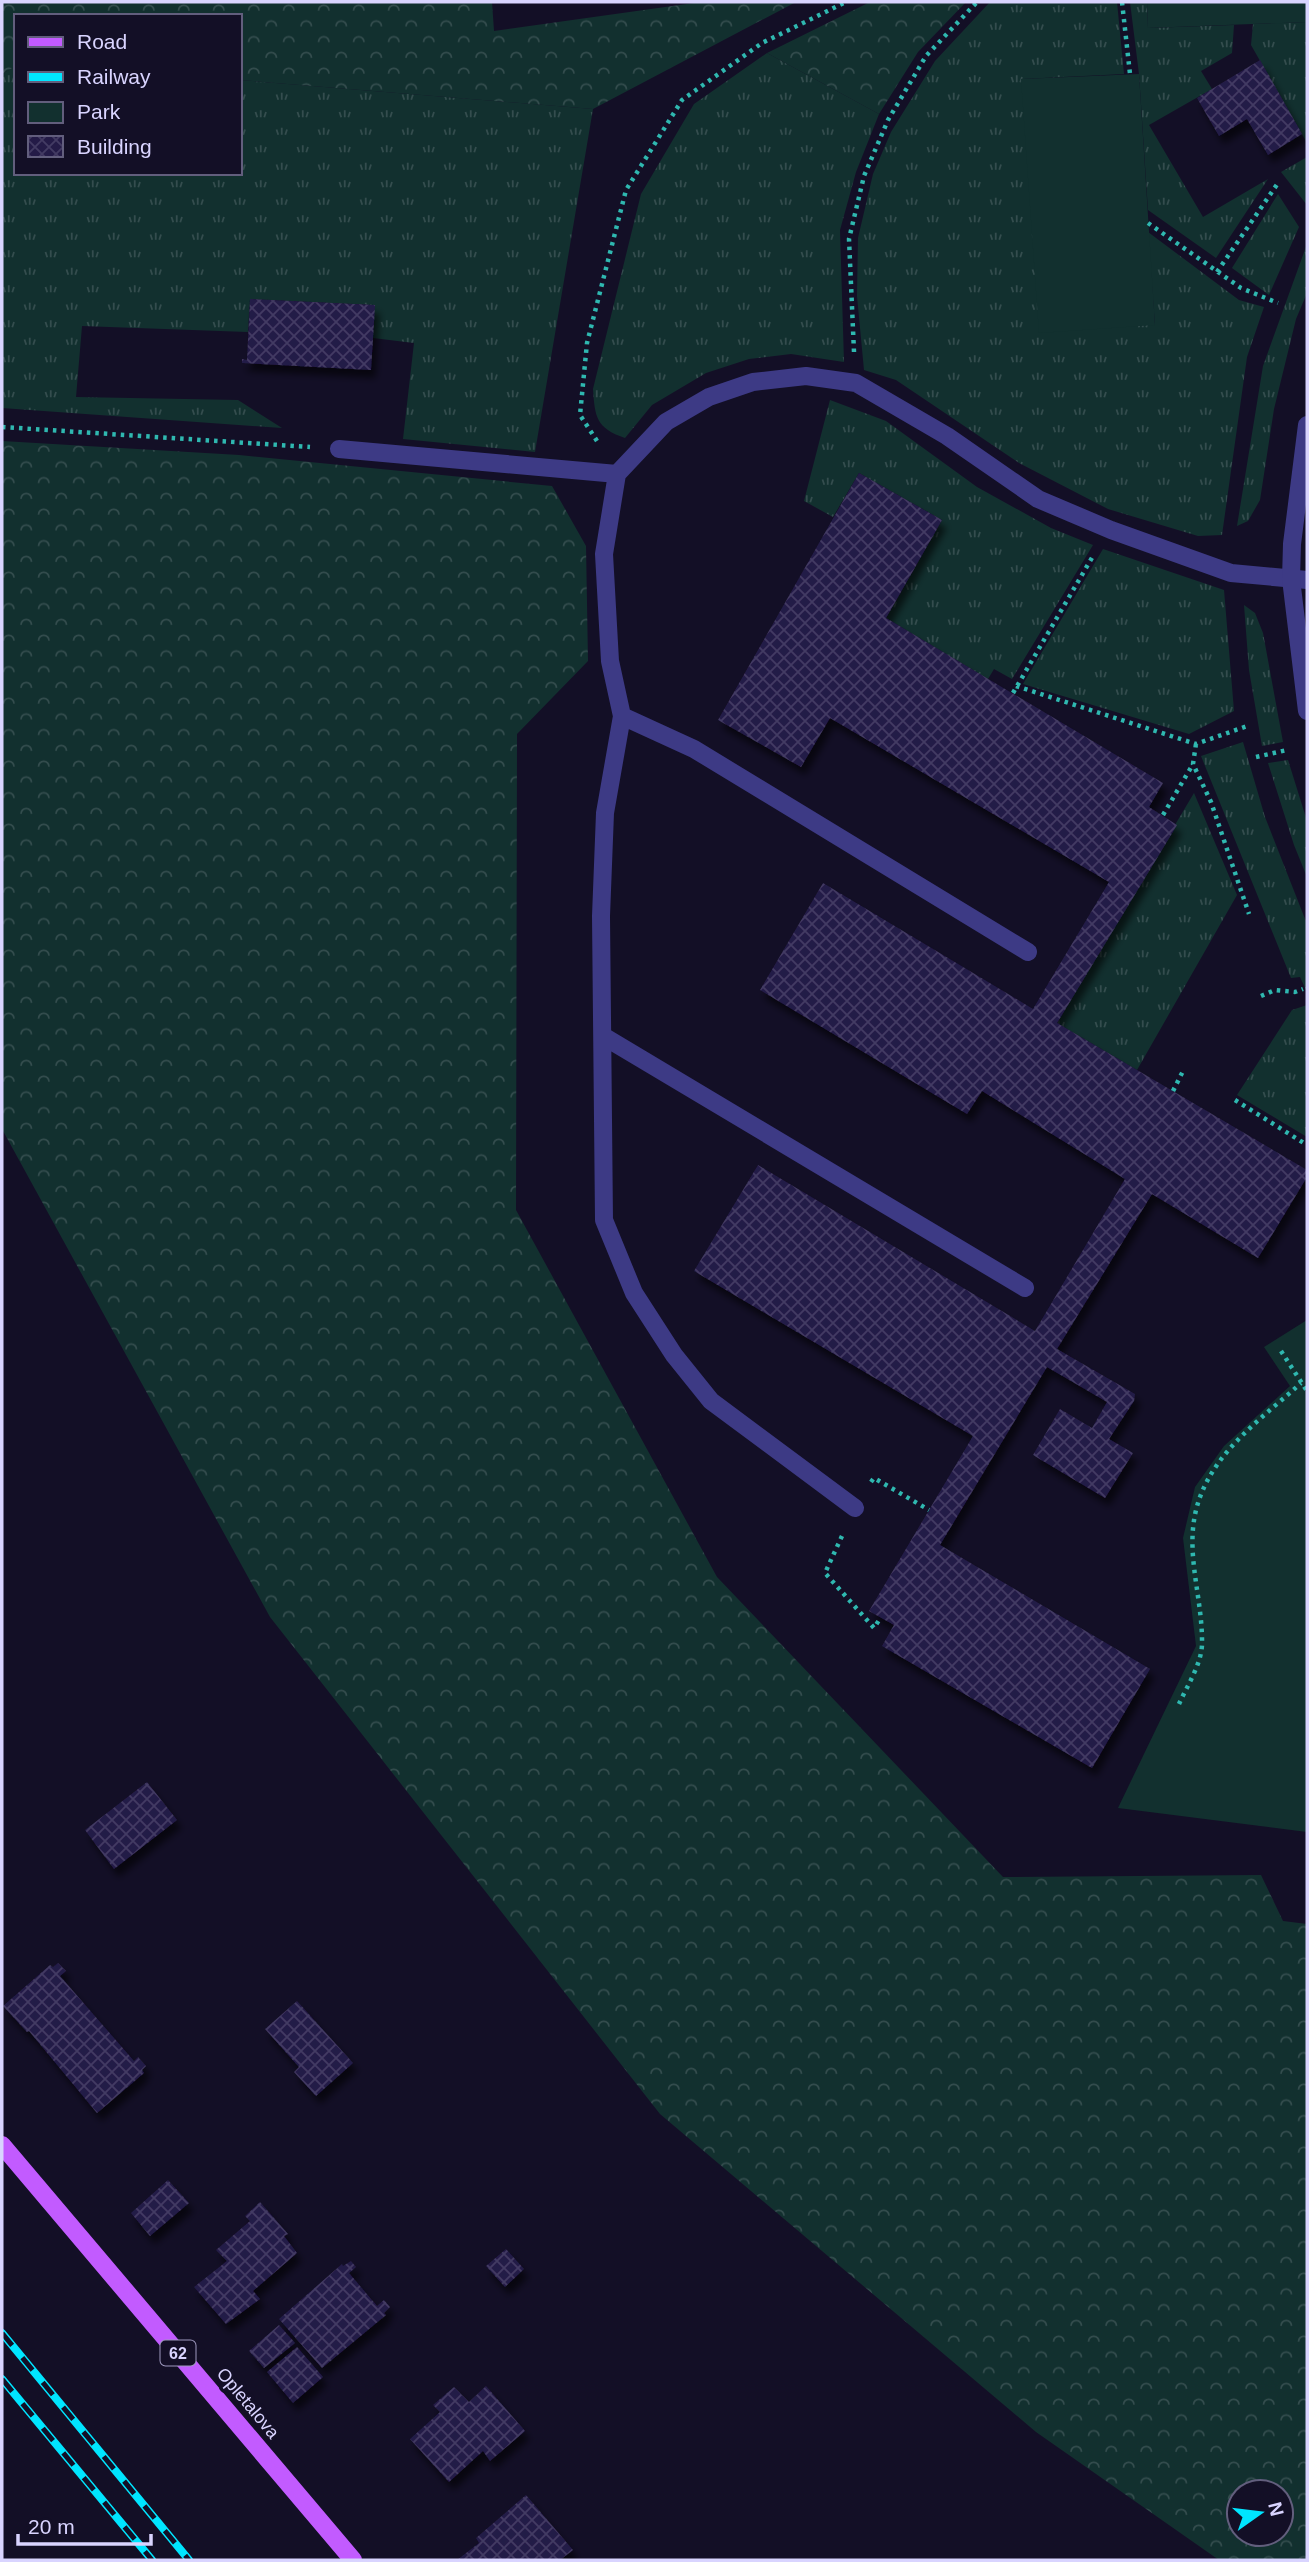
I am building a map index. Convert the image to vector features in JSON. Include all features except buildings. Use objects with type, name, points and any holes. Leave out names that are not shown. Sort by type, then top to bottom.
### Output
[{"type":"main road","name":"Opletalova","points":[[2,2145],[354,2560]]},
{"type":"street","points":[[855,1508],[711,1401],[674,1355],[634,1293],[604,1220],[601,916],[605,813],[622,716],[610,661],[604,554],[617,474],[666,422],[709,397],[753,382],[806,376],[856,383],[947,436],[1038,499],[1111,530],[1231,573],[1299,580]]},
{"type":"street","points":[[1307,425],[1292,544],[1299,580],[1307,711]]},
{"type":"street","points":[[339,449],[617,474]]},
{"type":"street","points":[[622,716],[694,749],[1028,952]]},
{"type":"street","points":[[603,1036],[1025,1288]]},
{"type":"path","points":[[617,474],[580,415],[587,343],[626,190],[682,100],[762,43],[846,2]]},
{"type":"path","points":[[856,383],[849,239],[864,176],[888,120],[926,56],[977,2]]},
{"type":"path","points":[[1122,2],[1130,74]]},
{"type":"path","points":[[1217,272],[1278,183]]},
{"type":"path","points":[[1149,223],[1241,288],[1278,303]]},
{"type":"path","points":[[2,427],[339,449]]},
{"type":"path","points":[[1013,693],[1098,547],[1111,530]]},
{"type":"path","points":[[1016,686],[1196,744],[1250,725]]},
{"type":"path","points":[[1163,815],[1193,764],[1196,744]]},
{"type":"path","points":[[1256,757],[1287,750]]},
{"type":"path","points":[[1193,764],[1211,802],[1249,914]]},
{"type":"path","points":[[1261,996],[1275,990],[1295,992],[1303,989]]},
{"type":"path","points":[[1173,1091],[1184,1069]]},
{"type":"path","points":[[1235,1100],[1307,1144]]},
{"type":"path","points":[[1281,1351],[1307,1391]]},
{"type":"path","points":[[1179,1704],[1197,1665],[1202,1646],[1191,1540],[1202,1492],[1226,1452],[1301,1383]]},
{"type":"path","points":[[837,1585],[874,1629],[881,1617]]},
{"type":"green space","points":[[2,2],[492,2],[494,31],[701,2],[796,2],[593,109],[242,80],[242,14],[14,14],[14,67],[2,74]]},
{"type":"green space","points":[[870,2],[966,2],[918,52],[879,114],[767,53]]},
{"type":"green space","points":[[990,2],[1117,2],[1124,74],[1022,79],[1155,325],[1148,232],[1239,300],[1264,307],[1247,357],[1222,535],[1198,536],[1108,509],[1019,463],[896,380],[864,370],[857,296],[858,238],[873,174],[891,132],[935,61]]},
{"type":"green space","points":[[1130,2],[1147,2],[1148,28],[1234,25],[1232,53],[1201,71],[1212,89],[1149,125],[1203,217],[1268,179],[1216,258],[1148,210],[1139,74]]},
{"type":"green space","points":[[1147,2],[1307,2],[1307,22],[1148,28]]},
{"type":"green space","points":[[1307,22],[1307,143],[1251,45],[1253,24]]},
{"type":"green space","points":[[767,53],[879,114],[856,172],[840,230],[844,362],[791,354],[749,359],[706,373],[652,405],[625,438],[608,430],[599,420],[593,389],[641,194],[694,104]]},
{"type":"green space","points":[[14,67],[14,175],[242,175],[242,80],[593,109],[535,452],[403,439],[414,343],[373,338],[374,305],[250,299],[248,332],[82,326],[76,397],[238,400],[282,428],[2,408],[2,74]]},
{"type":"green space","points":[[1139,74],[1155,325],[1039,333],[1021,79]]},
{"type":"green space","points":[[1307,157],[1307,205],[1281,172]]},
{"type":"green space","points":[[1278,194],[1299,227],[1269,295],[1232,268]]},
{"type":"green space","points":[[1307,244],[1307,293],[1296,319],[1274,409],[1260,500],[1248,521],[1237,526],[1263,366]]},
{"type":"green space","points":[[830,400],[886,421],[977,487],[1051,528],[1093,545],[1012,679],[994,669],[988,679],[886,618],[942,520],[859,473],[833,517],[804,501]]},
{"type":"green space","points":[[2,441],[239,455],[552,486],[586,546],[588,661],[517,734],[516,1210],[717,1577],[1003,1877],[1261,1875],[1283,1921],[1307,1924],[1307,2560],[1219,2560],[1036,2432],[660,2114],[270,1617],[2,1129]]},
{"type":"green space","points":[[1103,549],[1224,590],[1234,711],[1189,734],[1023,684]]},
{"type":"green space","points":[[1244,605],[1255,613],[1263,633],[1283,742],[1262,746],[1249,670]]},
{"type":"green space","points":[[1243,742],[1265,817],[1307,924],[1307,992],[1300,977],[1291,978],[1201,756]]},
{"type":"green space","points":[[1288,760],[1307,821],[1307,877],[1268,763]]},
{"type":"green space","points":[[1194,793],[1237,895],[1137,1070],[1057,1023]]},
{"type":"green space","points":[[1307,1005],[1307,1137],[1237,1095],[1292,1010]]},
{"type":"green space","points":[[1307,1320],[1307,1832],[1118,1808],[1196,1646],[1183,1538],[1195,1487],[1224,1446],[1290,1386],[1264,1347]]},
{"type":"railway","points":[[2,2333],[189,2560]]},
{"type":"railway","points":[[2,2379],[152,2560]]}]
